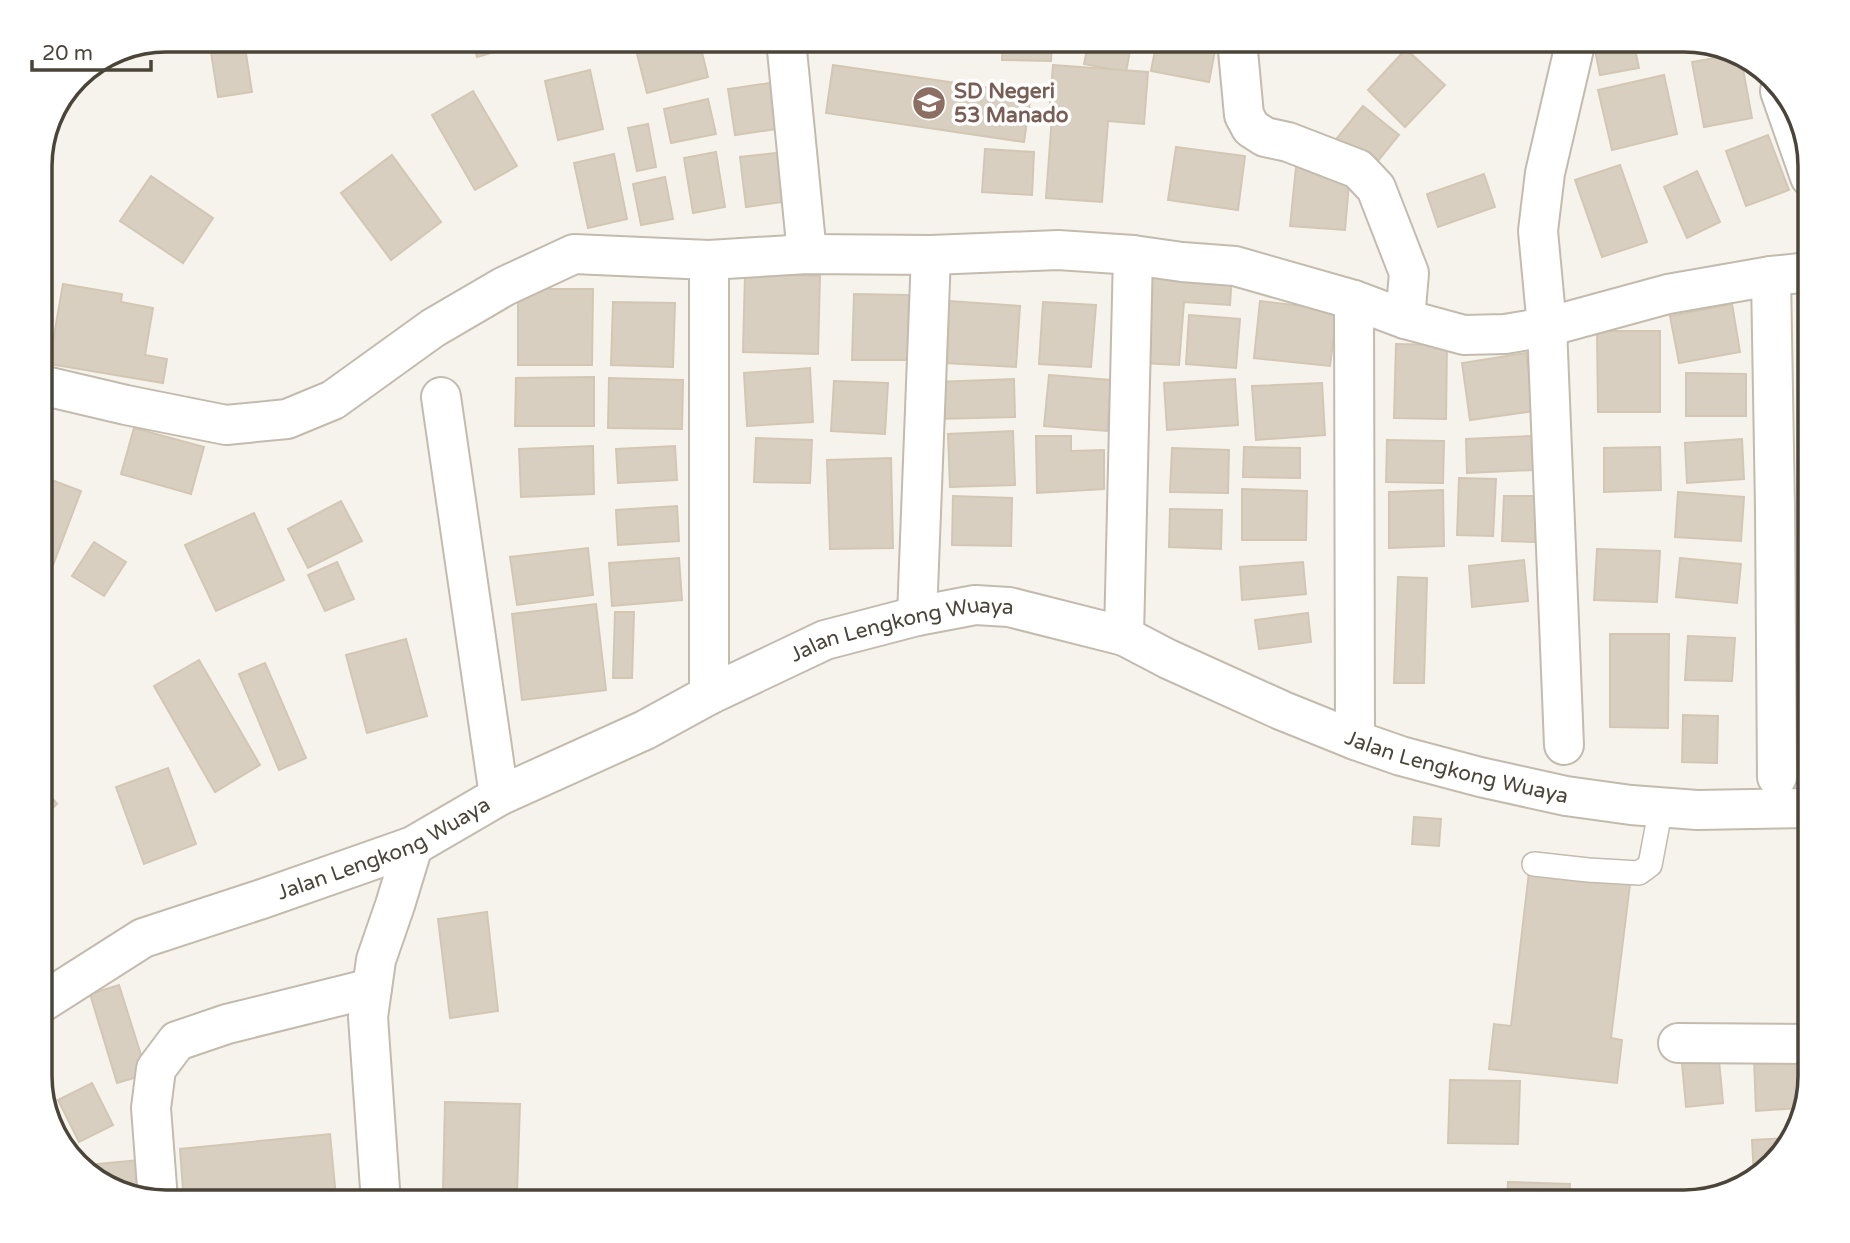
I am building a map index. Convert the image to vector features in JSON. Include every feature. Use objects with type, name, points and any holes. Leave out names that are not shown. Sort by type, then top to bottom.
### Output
[{"type":"street","points":[[787,52],[807,254]]},
{"type":"street","points":[[1238,52],[1244,115],[1251,128],[1265,137],[1288,142],[1358,169],[1376,188],[1409,273],[1405,319]]},
{"type":"street","points":[[1564,745],[1547,327],[1538,231],[1545,173],[1573,52]]},
{"type":"street","points":[[53,388],[226,425],[287,419],[333,400],[433,328],[505,286],[574,254],[709,260],[807,254],[931,256],[1058,250],[1133,255],[1182,262],[1235,265],[1464,335],[1505,334],[1547,327],[1668,294],[1798,273]]},
{"type":"street","points":[[1124,636],[1133,255]]},
{"type":"street","points":[[917,616],[931,256]]},
{"type":"street","points":[[709,260],[709,695]]},
{"type":"street","points":[[1771,276],[1777,776]]},
{"type":"street","points":[[1354,300],[1355,740]]},
{"type":"street","points":[[441,397],[499,796]]},
{"type":"street","name":"Jalan Lengkong Wuaya","points":[[53,995],[143,938],[413,846],[499,796],[645,730],[709,695],[825,640],[917,616],[975,605],[1009,607],[1124,636],[1203,675],[1355,740],[1401,756],[1492,779],[1566,796],[1631,805],[1697,810],[1798,808]]},
{"type":"street","points":[[381,1190],[368,1017],[376,960],[413,846]]},
{"type":"street","points":[[157,1190],[151,1108],[156,1069],[177,1041],[227,1024],[372,988]]},
{"type":"street","points":[[1678,1043],[1798,1044]]},
{"type":"lane","points":[[1534,864],[1639,873],[1650,865],[1661,807]]},
{"type":"building","points":[[211,52],[246,52],[252,92],[218,97]]},
{"type":"building","points":[[476,52],[494,52],[477,57]]},
{"type":"building","points":[[637,52],[702,52],[708,77],[647,93]]},
{"type":"building","points":[[1002,52],[1051,52],[1051,61],[1002,60]]},
{"type":"building","points":[[1086,52],[1130,52],[1126,72],[1084,64]]},
{"type":"building","points":[[1155,52],[1215,52],[1209,82],[1151,71]]},
{"type":"building","points":[[1403,52],[1409,52],[1445,85],[1405,127],[1368,90]]},
{"type":"building","points":[[1595,52],[1636,52],[1639,68],[1600,75]]},
{"type":"building","points":[[1717,58],[1743,70],[1752,118],[1704,127],[1692,62]]},
{"type":"building","name":"SD Negeri 53 Manado","points":[[833,65],[1031,94],[1024,142],[826,113]]},
{"type":"building","points":[[1053,65],[1148,72],[1144,124],[1108,121],[1102,202],[1046,198]]},
{"type":"building","points":[[590,70],[603,129],[558,140],[545,81]]},
{"type":"building","points":[[1664,75],[1677,134],[1612,150],[1598,90]]},
{"type":"building","points":[[770,83],[777,129],[735,135],[728,89]]},
{"type":"building","points":[[473,91],[517,166],[475,190],[432,115]]},
{"type":"building","points":[[708,99],[716,134],[671,143],[664,109]]},
{"type":"building","points":[[1363,106],[1399,135],[1369,172],[1333,143]]},
{"type":"building","points":[[648,124],[656,167],[637,171],[628,128]]},
{"type":"building","points":[[1768,135],[1789,190],[1746,206],[1726,151]]},
{"type":"building","points":[[1176,147],[1245,156],[1238,210],[1168,200]]},
{"type":"building","points":[[985,149],[1034,152],[1032,195],[982,192]]},
{"type":"building","points":[[716,152],[725,207],[693,213],[684,158]]},
{"type":"building","points":[[784,152],[790,201],[746,207],[740,157]]},
{"type":"building","points":[[614,154],[627,219],[588,228],[574,163]]},
{"type":"building","points":[[392,155],[441,222],[391,260],[341,193]]},
{"type":"building","points":[[1620,165],[1647,242],[1602,257],[1575,180]]},
{"type":"building","points":[[1296,167],[1350,172],[1345,230],[1290,226]]},
{"type":"building","points":[[1697,171],[1720,222],[1687,238],[1664,187]]},
{"type":"building","points":[[1484,174],[1495,207],[1438,227],[1427,194]]},
{"type":"building","points":[[151,176],[213,218],[183,263],[120,221]]},
{"type":"building","points":[[665,177],[673,219],[641,225],[633,184]]},
{"type":"building","points":[[1143,269],[1232,275],[1230,305],[1184,302],[1179,365],[1141,363]]},
{"type":"building","points":[[745,274],[820,276],[818,354],[743,352]]},
{"type":"building","points":[[63,284],[122,294],[121,302],[153,308],[145,355],[167,359],[163,383],[53,365],[53,341]]},
{"type":"building","points":[[518,289],[593,289],[592,365],[518,365]]},
{"type":"building","points":[[854,294],[909,295],[908,360],[852,360]]},
{"type":"building","points":[[949,301],[1020,306],[1016,367],[945,363]]},
{"type":"building","points":[[1260,301],[1337,310],[1330,366],[1254,358]]},
{"type":"building","points":[[613,302],[675,303],[673,367],[611,365]]},
{"type":"building","points":[[1043,302],[1096,305],[1091,367],[1039,364]]},
{"type":"building","points":[[1732,304],[1740,352],[1679,363],[1670,316]]},
{"type":"building","points":[[1189,315],[1240,319],[1236,368],[1186,364]]},
{"type":"building","points":[[1597,331],[1660,331],[1660,412],[1598,412]]},
{"type":"building","points":[[1396,344],[1447,345],[1446,419],[1394,418]]},
{"type":"building","points":[[1526,353],[1534,411],[1470,420],[1462,363]]},
{"type":"building","points":[[810,368],[813,422],[747,426],[744,373]]},
{"type":"building","points":[[1686,373],[1746,374],[1746,416],[1686,416]]},
{"type":"building","points":[[1049,375],[1111,380],[1107,431],[1044,426]]},
{"type":"building","points":[[594,377],[594,426],[515,426],[516,378]]},
{"type":"building","points":[[609,378],[683,380],[682,429],[608,428]]},
{"type":"building","points":[[1014,379],[1015,417],[937,419],[936,382]]},
{"type":"building","points":[[1235,379],[1238,425],[1167,430],[1164,383]]},
{"type":"building","points":[[834,381],[888,383],[885,434],[831,431]]},
{"type":"building","points":[[1322,383],[1325,435],[1256,440],[1252,386]]},
{"type":"building","points":[[134,428],[204,447],[191,494],[121,474]]},
{"type":"building","points":[[1013,431],[1015,485],[950,487],[948,434]]},
{"type":"building","points":[[1036,436],[1071,436],[1071,451],[1104,450],[1104,489],[1037,493]]},
{"type":"building","points":[[1532,436],[1533,470],[1467,473],[1466,439]]},
{"type":"building","points":[[756,438],[812,440],[810,483],[754,482]]},
{"type":"building","points":[[1742,439],[1744,479],[1687,483],[1685,443]]},
{"type":"building","points":[[1387,440],[1444,441],[1443,483],[1386,482]]},
{"type":"building","points":[[593,446],[594,494],[521,497],[519,449]]},
{"type":"building","points":[[675,446],[677,480],[618,483],[616,449]]},
{"type":"building","points":[[1244,447],[1300,448],[1300,478],[1243,477]]},
{"type":"building","points":[[1660,447],[1661,490],[1604,492],[1604,448]]},
{"type":"building","points":[[1172,448],[1229,450],[1228,493],[1170,492]]},
{"type":"building","points":[[891,458],[893,548],[830,549],[827,460]]},
{"type":"building","points":[[1459,478],[1496,479],[1493,536],[1457,535]]},
{"type":"building","points":[[53,480],[81,491],[53,565]]},
{"type":"building","points":[[1242,489],[1307,491],[1306,540],[1242,540]]},
{"type":"building","points":[[1443,490],[1444,546],[1389,548],[1389,492]]},
{"type":"building","points":[[1678,492],[1744,497],[1741,541],[1675,537]]},
{"type":"building","points":[[953,496],[1012,498],[1011,546],[952,545]]},
{"type":"building","points":[[1504,496],[1536,496],[1535,542],[1502,541]]},
{"type":"building","points":[[341,501],[362,541],[308,568],[288,529]]},
{"type":"building","points":[[677,506],[679,541],[618,545],[616,510]]},
{"type":"building","points":[[1170,509],[1222,510],[1221,549],[1169,547]]},
{"type":"building","points":[[254,513],[284,580],[216,611],[185,545]]},
{"type":"building","points":[[94,542],[126,562],[104,596],[72,576]]},
{"type":"building","points":[[588,548],[593,595],[517,605],[510,557]]},
{"type":"building","points":[[1597,549],[1660,551],[1657,602],[1594,600]]},
{"type":"building","points":[[679,558],[682,600],[612,606],[609,563]]},
{"type":"building","points":[[1680,558],[1741,564],[1737,603],[1676,597]]},
{"type":"building","points":[[1524,560],[1528,601],[1472,607],[1469,566]]},
{"type":"building","points":[[337,562],[354,599],[325,611],[308,575]]},
{"type":"building","points":[[1303,562],[1306,594],[1242,600],[1240,567]]},
{"type":"building","points":[[1398,577],[1427,578],[1424,683],[1394,683]]},
{"type":"building","points":[[596,604],[606,690],[522,700],[512,614]]},
{"type":"building","points":[[615,612],[634,612],[632,678],[613,678]]},
{"type":"building","points":[[1308,613],[1311,642],[1259,649],[1255,620]]},
{"type":"building","points":[[1610,634],[1669,634],[1668,728],[1610,727]]},
{"type":"building","points":[[1688,636],[1735,638],[1732,681],[1685,680]]},
{"type":"building","points":[[406,639],[427,716],[367,733],[346,655]]},
{"type":"building","points":[[199,660],[260,765],[215,792],[154,686]]},
{"type":"building","points":[[265,663],[306,758],[279,770],[239,674]]},
{"type":"building","points":[[1683,715],[1718,716],[1717,763],[1682,762]]},
{"type":"building","points":[[168,768],[196,844],[144,864],[116,787]]},
{"type":"building","points":[[1414,817],[1441,819],[1439,846],[1412,844]]},
{"type":"building","points":[[1529,872],[1630,884],[1611,1038],[1622,1040],[1617,1083],[1489,1069],[1494,1024],[1511,1026]]},
{"type":"building","points":[[487,912],[498,1011],[450,1018],[438,919]]},
{"type":"building","points":[[119,985],[147,1074],[117,1083],[90,994]]},
{"type":"building","points":[[1718,1049],[1723,1103],[1686,1107],[1681,1053]]},
{"type":"building","points":[[1798,1057],[1797,1092],[1793,1108],[1756,1111],[1754,1059]]},
{"type":"building","points":[[1450,1080],[1520,1081],[1518,1144],[1448,1143]]},
{"type":"building","points":[[92,1083],[113,1125],[79,1142],[58,1100]]},
{"type":"building","points":[[445,1102],[520,1104],[517,1190],[443,1190]]},
{"type":"building","points":[[330,1134],[335,1190],[183,1190],[180,1149]]},
{"type":"building","points":[[1779,1139],[1753,1166],[1752,1140]]},
{"type":"building","points":[[139,1160],[141,1188],[116,1179],[94,1164]]},
{"type":"building","points":[[1508,1182],[1570,1184],[1570,1190],[1508,1190]]},
{"type":"place","name":"SD Negeri 53 Manado","points":[[929,103]]}]
